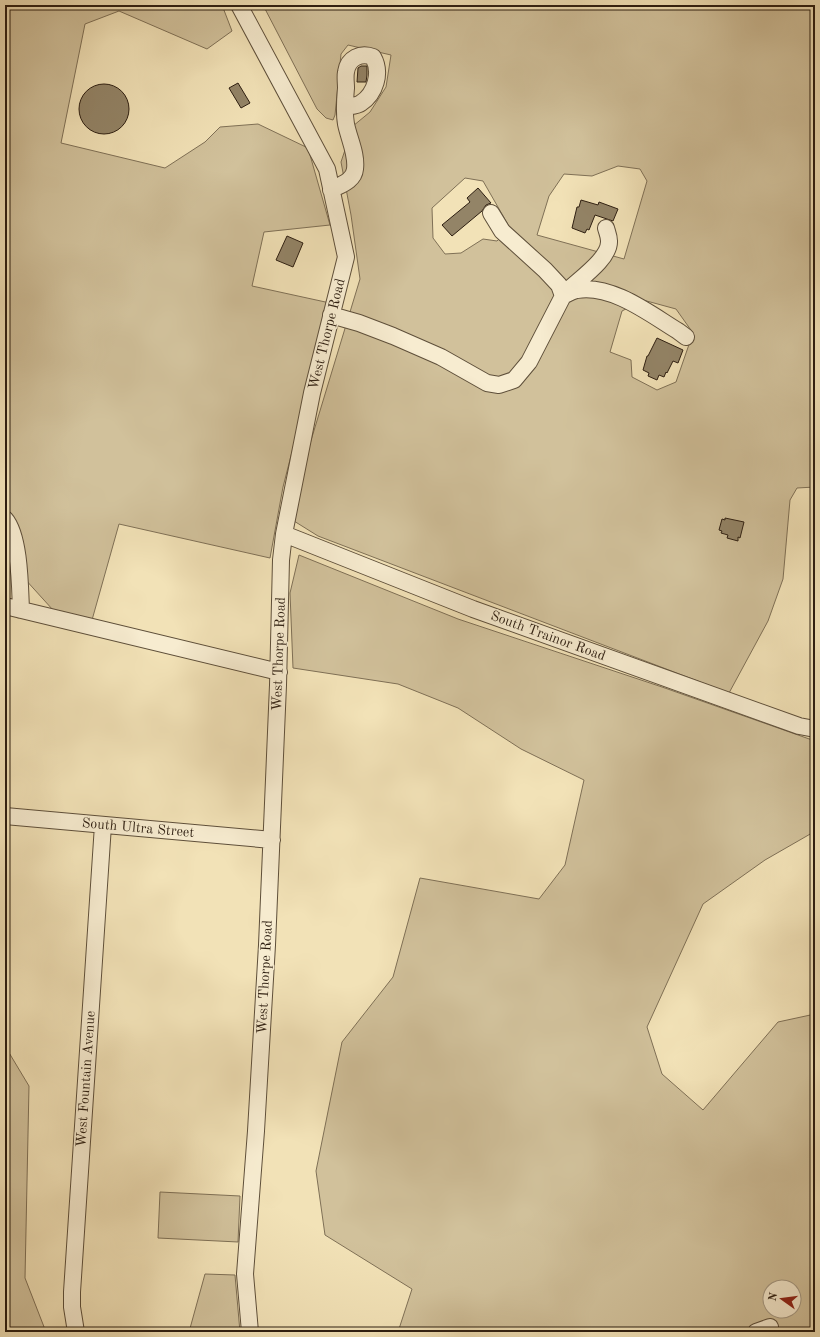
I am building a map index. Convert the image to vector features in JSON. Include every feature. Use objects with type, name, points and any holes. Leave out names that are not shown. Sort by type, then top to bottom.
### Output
[{"type":"street","name":"West Thorpe Road","points":[[239,5],[326,169],[346,257],[312,393],[284,534],[281,560],[279,672],[272,840],[256,1123],[245,1274],[250,1332]]},
{"type":"street","points":[[331,190],[346,182],[353,176],[355,170],[355,155],[346,123],[345,107]]},
{"type":"street","points":[[491,213],[502,231],[559,284],[563,296]]},
{"type":"street","points":[[331,315],[359,323],[393,336],[441,357],[487,383],[499,386],[514,380],[528,362],[563,296],[575,283],[598,263],[604,255],[609,246],[606,228]]},
{"type":"street","points":[[563,296],[576,290],[589,289],[624,298],[686,337]]},
{"type":"street","points":[[5,519],[10,527],[14,542],[20,577],[21,610]]},
{"type":"street","name":"South Trainor Road","points":[[284,534],[473,609],[799,726],[815,729]]},
{"type":"street","points":[[5,606],[279,672]]},
{"type":"street","name":"South Ultra Street","points":[[5,816],[272,840]]},
{"type":"street","name":"West Fountain Avenue","points":[[76,1332],[72,1307],[72,1292],[103,825]]},
{"type":"shaded area","points":[[5,5],[222,5],[232,31],[207,49],[119,11],[85,24],[61,143],[165,168],[205,142],[220,127],[258,124],[308,148],[330,225],[264,232],[252,286],[330,303],[283,487],[270,558],[119,524],[92,620],[53,610],[24,578],[5,500]]},
{"type":"shaded area","points":[[263,5],[815,5],[815,487],[797,488],[790,500],[783,579],[768,621],[729,693],[318,536],[294,521],[309,447],[360,279],[351,215],[341,162],[353,126],[370,112],[386,87],[391,55],[348,45],[341,54],[335,115],[333,120],[326,118],[317,109]],"holes":[[[618,166],[640,169],[647,181],[624,259],[537,235],[549,196],[564,174],[592,176]],[[465,178],[483,181],[510,228],[497,241],[483,239],[461,253],[445,254],[433,238],[432,208]],[[643,300],[676,309],[693,333],[676,382],[657,390],[632,377],[631,360],[610,352],[622,311]]]},
{"type":"shaded area","points":[[299,555],[458,619],[662,687],[815,741],[815,834],[812,833],[765,860],[703,904],[647,1027],[662,1074],[703,1110],[778,1022],[815,1014],[815,1332],[398,1332],[412,1289],[325,1235],[316,1171],[342,1042],[393,977],[420,878],[539,899],[565,865],[584,780],[521,749],[458,708],[398,684],[293,668],[290,593]]},
{"type":"shaded area","points":[[5,1046],[29,1086],[25,1278],[46,1332],[5,1332]]},
{"type":"shaded area","points":[[160,1192],[240,1196],[238,1242],[158,1238]]},
{"type":"shaded area","points":[[205,1274],[235,1275],[240,1332],[189,1332]]},
{"type":"building","points":[[361,66],[367,66],[366,82],[357,82],[358,68]]},
{"type":"building","points":[[238,83],[250,103],[241,108],[229,88]]},
{"type":"building","points":[[99,84],[109,84],[122,91],[129,104],[129,114],[122,127],[109,134],[99,134],[90,130],[83,123],[79,114],[79,104],[83,95],[90,88]]},
{"type":"building","points":[[478,188],[491,203],[486,205],[482,211],[452,236],[442,225],[470,202],[467,198]]},
{"type":"building","points":[[581,200],[598,205],[599,202],[618,209],[613,221],[595,215],[589,230],[587,229],[585,233],[572,228],[577,207],[579,207]]},
{"type":"building","points":[[287,236],[303,243],[293,267],[276,260]]},
{"type":"building","points":[[657,338],[683,350],[678,363],[673,361],[664,377],[659,375],[657,380],[648,376],[649,373],[643,370],[647,356]]},
{"type":"building","points":[[725,518],[744,522],[740,538],[738,537],[738,541],[727,538],[728,535],[721,533],[722,531],[719,530],[722,519],[725,520]]}]
